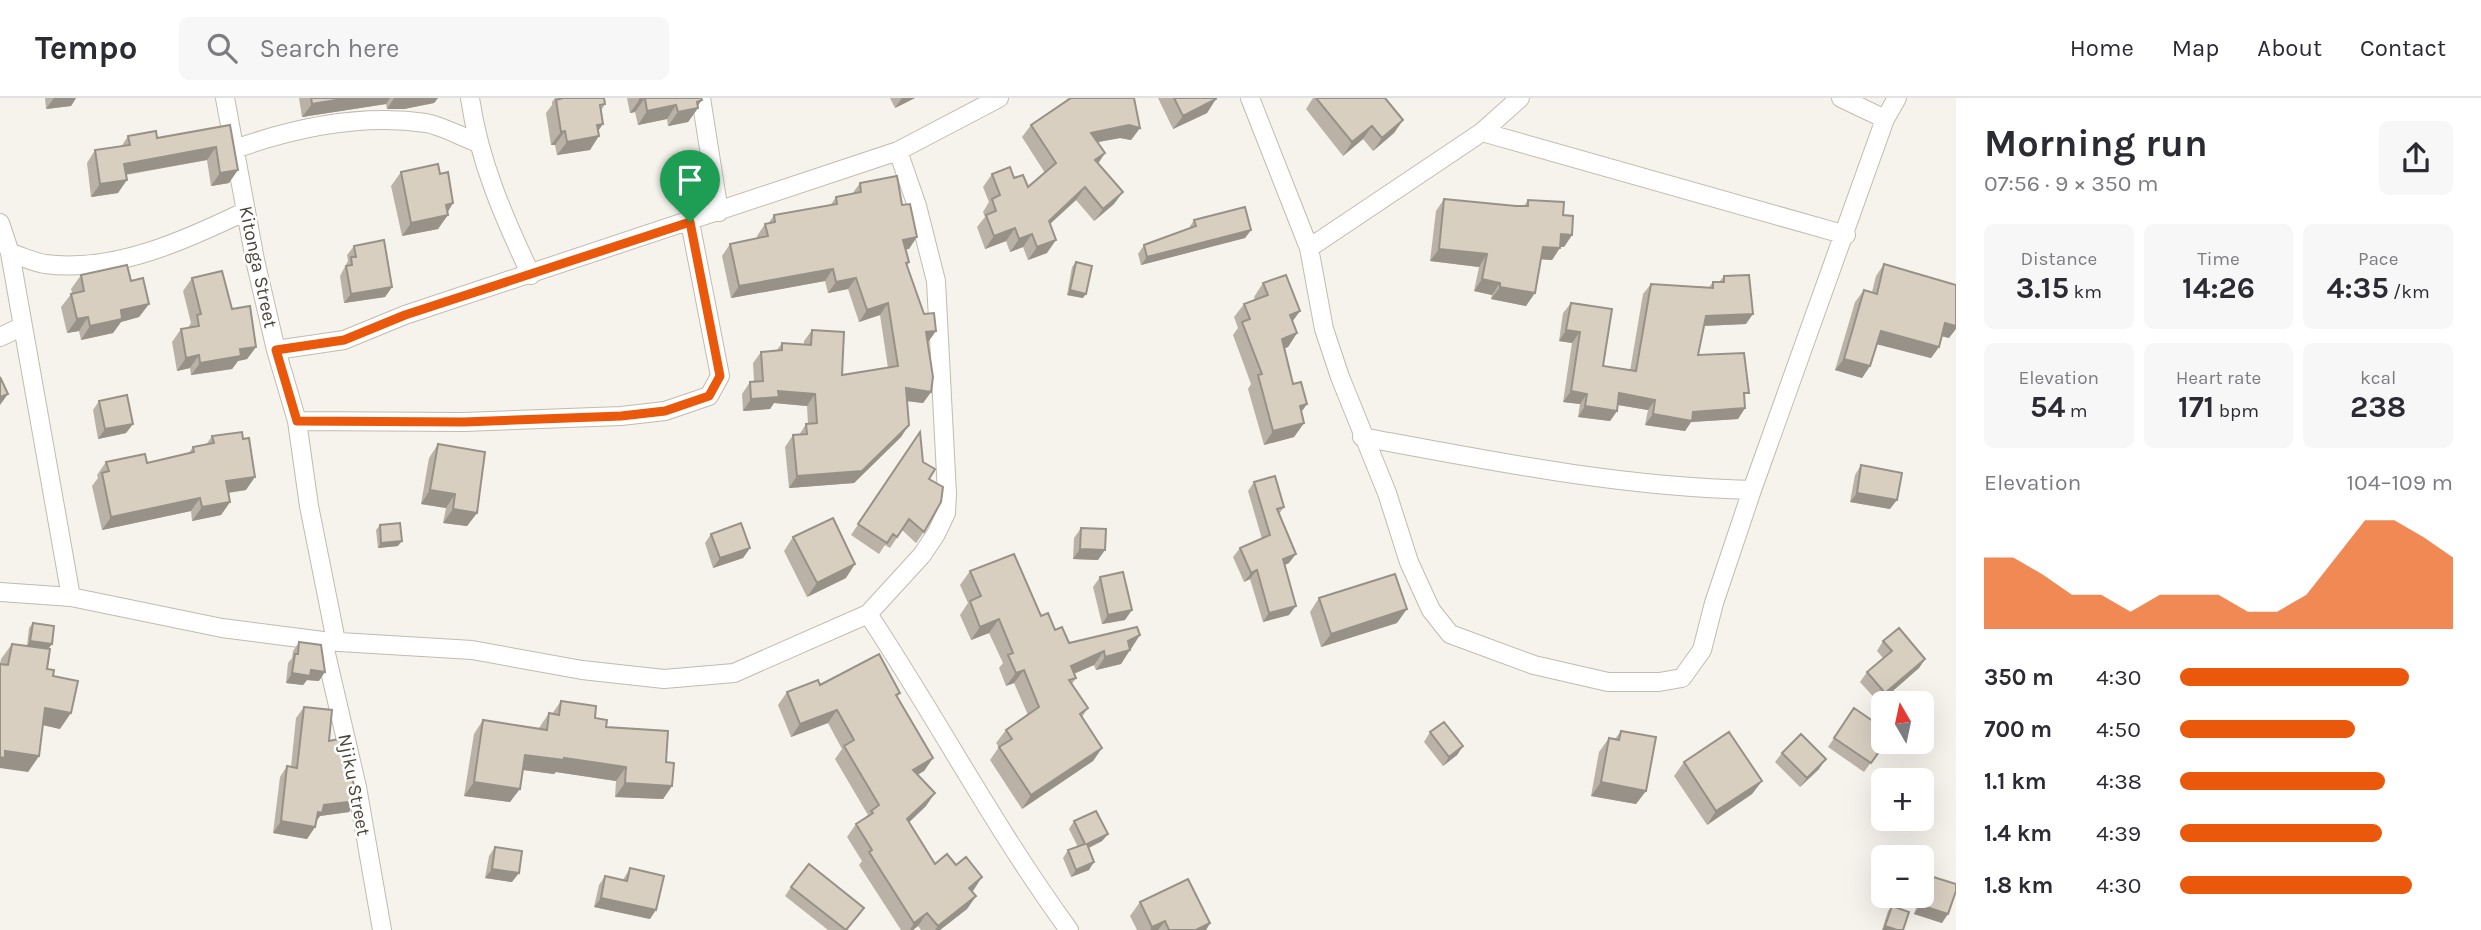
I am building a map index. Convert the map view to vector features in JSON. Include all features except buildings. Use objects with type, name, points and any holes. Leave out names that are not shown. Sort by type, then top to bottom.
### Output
[{"type":"street","name":"Kitonga Street","points":[[225,98],[276,350],[297,421],[330,641]]},
{"type":"street","points":[[470,98],[476,142],[509,230],[531,275]]},
{"type":"street","points":[[701,98],[719,212]]},
{"type":"street","points":[[276,350],[344,340],[405,315],[898,151],[999,98]]},
{"type":"street","points":[[1250,98],[1309,248],[1324,329],[1362,437],[1387,493],[1409,562],[1431,610],[1450,634],[1534,665],[1608,682],[1659,682],[1682,678],[1702,650],[1714,603],[1752,490],[1846,235],[1885,119],[1898,98]]},
{"type":"street","points":[[1309,248],[1482,132],[1520,98]]},
{"type":"street","points":[[1841,98],[1885,119]]},
{"type":"street","points":[[234,149],[266,138],[372,119],[428,124],[476,142]]},
{"type":"street","points":[[1482,132],[1846,235]]},
{"type":"street","points":[[0,592],[71,597],[222,628],[330,641],[472,650],[582,670],[664,679],[734,673],[868,614],[936,534],[946,513],[943,373],[936,281],[917,206],[898,151]]},
{"type":"street","points":[[10,253],[42,264],[70,266],[127,257],[191,238],[246,211]]},
{"type":"street","points":[[297,421],[464,422],[621,416],[665,411],[709,396],[720,376],[690,222]]},
{"type":"street","points":[[0,223],[10,253],[71,597]]},
{"type":"street","points":[[0,337],[21,327]]},
{"type":"street","points":[[1362,437],[1590,478],[1684,488],[1752,490]]},
{"type":"street","points":[[868,614],[1008,840],[1069,930]]},
{"type":"street","name":"Njiku Street","points":[[330,641],[382,930]]},
{"type":"route","points":[[690,222],[720,376],[709,396],[665,411],[621,416],[464,422],[297,421],[276,350],[344,340],[405,315],[690,222]]}]
